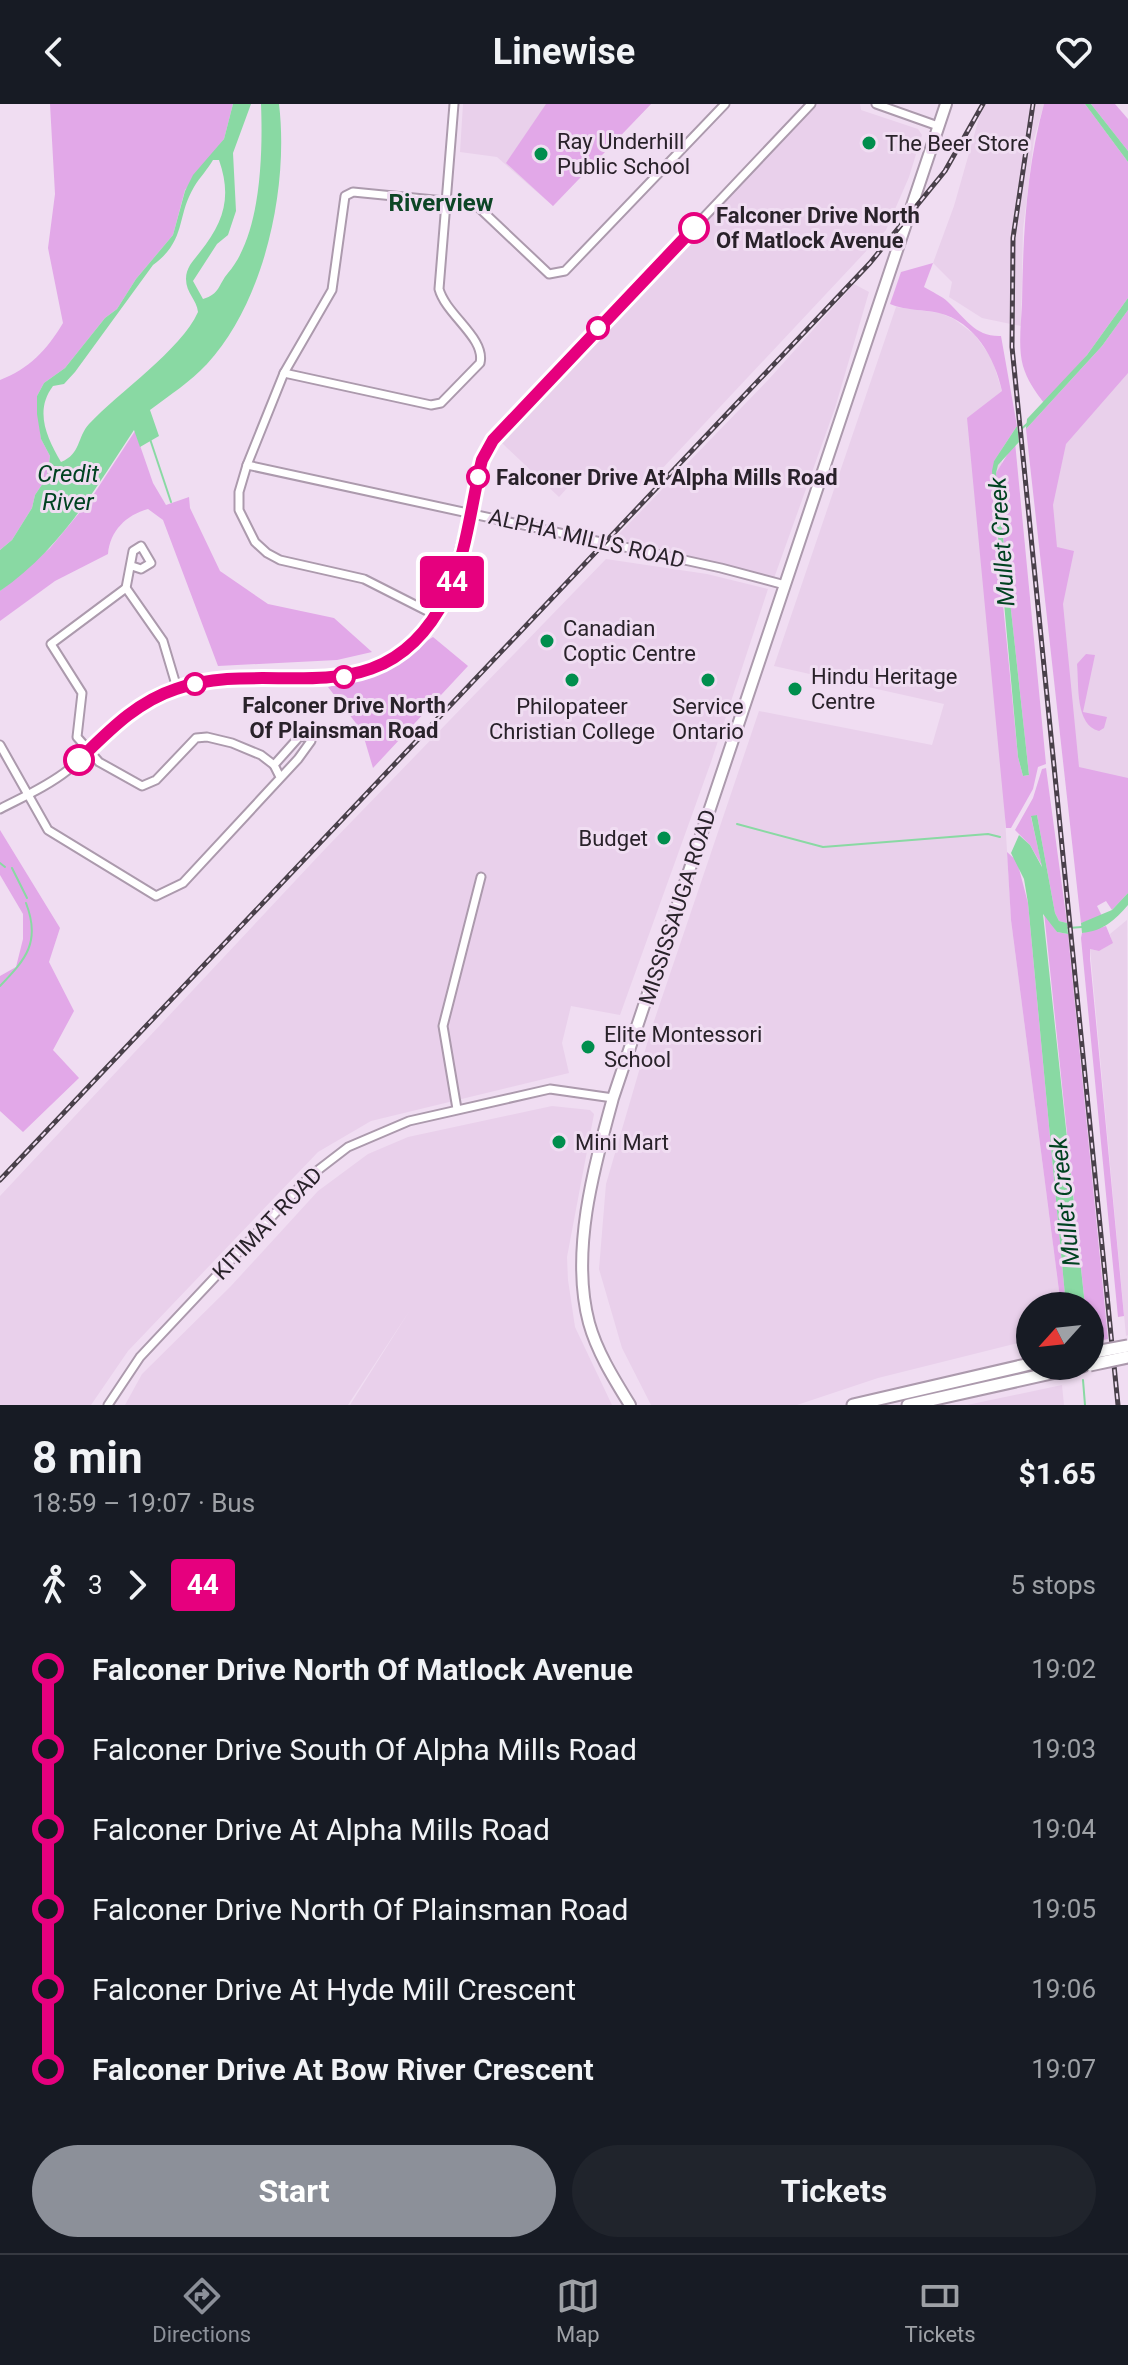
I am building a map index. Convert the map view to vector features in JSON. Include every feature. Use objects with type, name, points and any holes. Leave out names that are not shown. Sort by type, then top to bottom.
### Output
[{"type":"main road","name":"MISSISSAUGA ROAD","points":[[630,1405],[602,1356],[589,1324],[582,1271],[594,1181],[613,1098],[946,104]]},
{"type":"main road","points":[[1104,1350],[1128,1346]]},
{"type":"main road","points":[[1104,1362],[1128,1357]]},
{"type":"main road","points":[[853,1405],[1016,1367]]},
{"type":"main road","points":[[908,1405],[1016,1380]]},
{"type":"street","points":[[284,373],[431,405],[441,403],[480,363],[479,344],[443,305],[439,289],[454,104]]},
{"type":"street","points":[[435,615],[364,579],[280,560],[255,542],[239,510],[239,492],[247,465],[284,373],[332,290],[345,196],[353,192],[475,204],[549,274],[556,275],[565,271],[725,104]]},
{"type":"street","points":[[0,809],[58,777],[131,712],[177,688],[222,681],[306,681],[345,676],[396,655],[435,615],[452,582],[482,460],[493,440],[811,104]]},
{"type":"street","points":[[876,104],[938,126]]},
{"type":"street","name":"ALPHA MILLS ROAD","points":[[247,465],[470,512],[785,585]]},
{"type":"street","points":[[132,566],[126,588],[51,644],[82,693],[77,737],[114,771],[142,786],[156,780],[196,738],[207,737],[261,755],[274,765],[280,777]]},
{"type":"street","points":[[126,588],[163,641],[177,688]]},
{"type":"street","points":[[0,745],[48,830],[156,896],[183,883],[308,747],[309,736],[299,737],[274,765]]},
{"type":"street","points":[[457,1109],[443,1026],[481,877]]},
{"type":"street","name":"KITIMAT ROAD","points":[[108,1405],[140,1357],[309,1177],[363,1140],[409,1121],[550,1089],[613,1098]]},
{"type":"shaded area","points":[[50,104],[233,104],[224,139],[185,190],[173,235],[136,279],[117,309],[105,318],[65,368],[44,383],[37,396],[41,439],[50,456],[47,477],[12,540],[0,550],[0,380],[36,358],[63,323],[48,248],[55,194]]},
{"type":"shaded area","name":"Ray Underhill Public School","points":[[463,104],[651,104],[553,206],[497,157],[460,152]]},
{"type":"shaded area","name":"Ray Underhill Public School","points":[[546,104],[651,104],[553,206],[506,163]]},
{"type":"shaded area","points":[[811,104],[860,104],[861,110],[918,129],[922,135],[909,177],[886,230],[644,488],[612,473],[579,475],[559,497],[503,444],[493,440]]},
{"type":"shaded area","points":[[983,104],[1044,104],[1034,139],[1023,229],[1021,326],[982,318],[949,297],[952,282],[933,263],[954,206]]},
{"type":"shaded area","points":[[1044,104],[1085,104],[1128,162],[1128,298],[1087,355],[1044,403],[1025,371],[1020,344],[1027,204],[1033,154]]},
{"type":"shaded area","points":[[1091,104],[1115,104],[1128,119],[1128,151]]},
{"type":"shaded area","points":[[933,263],[924,287],[946,300],[977,330],[1001,336],[1017,426],[994,461],[993,502],[1018,757],[1023,776],[1029,775],[996,473],[1015,442],[1046,764],[1038,767],[1033,789],[1011,828],[1006,828],[967,418],[1002,391],[988,354],[963,324],[939,313],[890,304],[901,272]]},
{"type":"shaded area","points":[[854,284],[869,292],[835,408],[773,581],[649,554],[617,536],[769,379]]},
{"type":"shaded area","points":[[896,307],[940,313],[954,319],[975,335],[992,359],[1002,391],[1002,765],[1011,920],[1059,1292],[1016,1292],[1016,1344],[878,1378],[797,1405],[651,1405],[622,1348],[599,1269],[606,1184],[651,1030],[759,711],[932,745],[944,704],[774,666]]},
{"type":"shaded area","points":[[1128,310],[1128,790],[1071,777],[1037,442]]},
{"type":"shaded area","points":[[1128,310],[1128,373],[1066,444],[1053,505],[1057,547],[1074,551],[1063,604],[1079,767],[1128,778],[1128,893],[1112,910],[1106,901],[1097,906],[1102,916],[1081,923],[1026,429],[1102,346]]},
{"type":"shaded area","points":[[135,431],[153,483],[166,505],[189,497],[190,508],[220,571],[268,604],[334,618],[372,652],[337,660],[218,666],[163,520],[148,509],[120,525],[112,538],[108,554],[55,581],[0,621],[0,591],[50,548],[90,500]]},
{"type":"shaded area","points":[[606,559],[707,574],[768,589],[711,762],[620,1015],[571,1006],[562,1043],[569,1073],[371,1121],[318,1152],[128,1351],[91,1405],[0,1405],[0,1196],[325,849]]},
{"type":"shaded area","points":[[433,637],[468,666],[373,768],[362,731],[328,687],[371,675]]},
{"type":"shaded area","points":[[1086,654],[1095,655],[1083,712],[1107,717],[1104,728],[1099,731],[1086,721],[1082,713],[1080,703],[1077,664]]},
{"type":"shaded area","points":[[1046,768],[1067,923],[1059,921],[1055,913],[1037,815],[1031,817],[1042,866],[1030,845],[1015,830],[1033,798],[1042,769]]},
{"type":"shaded area","points":[[0,830],[60,928],[49,962],[74,1011],[53,1050],[79,1078],[23,1132],[0,1111],[0,976],[16,967],[23,939],[23,914],[0,875]]},
{"type":"shaded area","points":[[1007,852],[1017,861],[1028,903],[1065,1292],[1059,1292],[1011,920]]},
{"type":"shaded area","points":[[1044,912],[1057,932],[1068,934],[1103,1292],[1084,1292]]},
{"type":"shaded area","points":[[1127,920],[1126,1336],[1090,949],[1099,951],[1112,943],[1110,934]]},
{"type":"shaded area","points":[[1106,926],[1113,943],[1099,951],[1090,949],[1090,959],[1124,1316],[1118,1317],[1081,938],[1082,933]]},
{"type":"shaded area","points":[[552,1106],[590,1110],[594,1114],[567,1257],[568,1280],[575,1327],[612,1405],[350,1405],[410,1310],[348,1405],[125,1405],[142,1374],[231,1286],[318,1191],[368,1154],[408,1137]]},
{"type":"shaded area","points":[[1104,1298],[1108,1339],[1104,1340]]},
{"type":"shaded area","points":[[1062,1385],[1064,1405],[967,1405]]},
{"type":"water","name":"Credit River","points":[[233,104],[251,104],[233,153],[236,211],[228,235],[217,244],[193,281],[203,299],[218,289],[239,257],[247,238],[258,193],[261,104],[279,104],[280,171],[276,206],[258,276],[244,308],[207,364],[150,410],[159,436],[140,447],[134,430],[58,538],[41,557],[0,591],[0,550],[12,540],[47,477],[50,456],[41,439],[37,396],[44,383],[65,368],[105,318],[117,309],[136,279],[173,235],[185,191],[193,175],[224,139]],"holes":[[[213,160],[219,160],[225,186],[223,209],[215,230],[186,275],[186,284],[198,312],[164,356],[89,424],[72,455],[61,462],[51,444],[43,415],[47,395],[53,386],[64,384],[75,372],[153,265],[164,256],[176,237],[194,187]]]},
{"type":"water","points":[[1085,104],[1091,104],[1128,151],[1128,162]]},
{"type":"water","points":[[1128,298],[1128,310],[1102,346],[1026,429],[1027,419],[1087,355]]},
{"type":"water","points":[[1017,426],[1019,442],[998,465],[996,473],[1029,775],[1023,776],[1018,757],[992,471],[994,461]]},
{"type":"water","points":[[1037,815],[1055,913],[1059,921],[1067,923],[1068,934],[1057,932],[1043,914],[1084,1292],[1065,1292],[1028,903],[1024,879],[1011,853],[1019,835],[1030,845],[1042,867],[1031,816]]},
{"type":"water","points":[[1128,893],[1128,905],[1113,920],[1096,930],[1082,933],[1081,923],[1112,910]]},
{"type":"waterway","name":"Mullet Creek","points":[[1018,432],[1028,423]]},
{"type":"waterway","points":[[150,439],[171,502]]},
{"type":"waterway","points":[[737,824],[823,847],[988,834],[1000,837]]},
{"type":"waterway","points":[[0,863],[5,867]]},
{"type":"waterway","points":[[12,868],[27,898]]},
{"type":"waterway","points":[[0,986],[28,949],[32,929],[26,903]]},
{"type":"waterway","points":[[1068,928],[1082,927]]},
{"type":"waterway","name":"Mullet Creek","points":[[1083,1380],[1085,1405]]},
{"type":"railway","points":[[0,1180],[870,263],[945,171],[983,104]]},
{"type":"railway","points":[[1033,104],[1013,238],[1012,347],[1118,1405]]},
{"type":"bus line","name":"44","points":[[79,760],[131,712],[177,688],[206,682],[306,681],[345,676],[383,662],[408,646],[428,625],[448,593],[482,460],[493,440],[694,228]]},
{"type":"place","name":"The Beer Store","points":[[869,143]]},
{"type":"place","name":"Ray Underhill Public School","points":[[541,154]]},
{"type":"place","name":"Falconer Drive North Of Matlock Avenue","points":[[694,228]]},
{"type":"place","name":"Falconer Drive At Alpha Mills Road","points":[[478,477]]},
{"type":"place","name":"Canadian Coptic Centre","points":[[547,641]]},
{"type":"place","name":"Falconer Drive North Of Plainsman Road","points":[[344,677]]},
{"type":"place","name":"Philopateer Christian College","points":[[572,680]]},
{"type":"place","name":"Service Ontario","points":[[708,680]]},
{"type":"place","name":"Hindu Heritage Centre","points":[[795,689]]},
{"type":"place","name":"Budget","points":[[664,838]]},
{"type":"place","name":"Elite Montessori School","points":[[588,1047]]},
{"type":"place","name":"Mini Mart","points":[[559,1142]]},
{"type":"district","name":"Riverview","points":[[441,203]]}]
